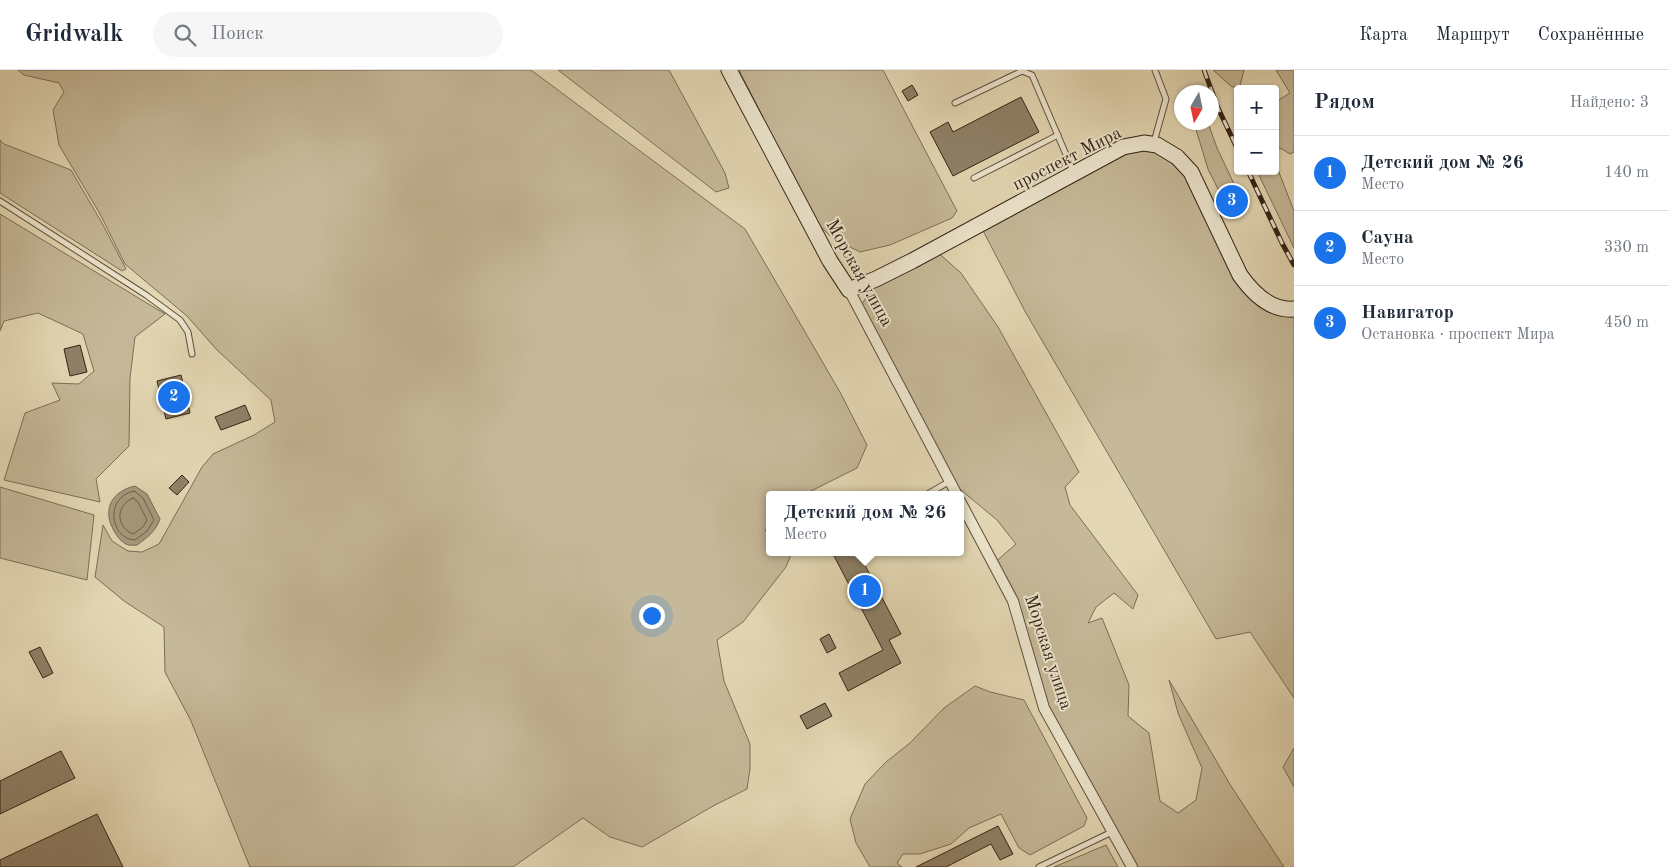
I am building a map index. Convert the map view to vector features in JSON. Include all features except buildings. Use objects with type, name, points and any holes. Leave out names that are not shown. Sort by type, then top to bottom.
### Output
[{"type":"main road","name":"Морская улица","points":[[729,70],[830,261],[849,290]]},
{"type":"main road","name":"проспект Мира","points":[[849,290],[912,261],[1123,148],[1144,144],[1153,145]]},
{"type":"main road","points":[[1153,145],[1177,157],[1192,172],[1240,275],[1250,289],[1267,302],[1292,310]]},
{"type":"street","name":"Морская улица","points":[[849,290],[955,491]]},
{"type":"street","name":"Морская улица","points":[[964,509],[1013,601],[1044,708],[1132,867]]},
{"type":"lane","points":[[1153,145],[1164,112],[1166,99],[1155,70]]},
{"type":"lane","points":[[955,103],[1022,71],[1032,75],[1074,174]]},
{"type":"lane","points":[[974,178],[1058,135]]},
{"type":"lane","points":[[0,201],[146,295],[180,320],[188,332],[192,354]]},
{"type":"lane","points":[[933,491],[950,481]]},
{"type":"lane","points":[[1039,867],[1113,832]]},
{"type":"shaded area","points":[[18,70],[531,70],[745,229],[840,392],[867,445],[857,468],[811,491],[766,491],[766,556],[790,556],[786,567],[743,622],[717,640],[724,681],[750,744],[750,769],[747,789],[642,847],[610,837],[583,818],[513,867],[250,867],[191,721],[165,672],[164,627],[124,601],[95,577],[103,525],[112,541],[128,551],[142,552],[159,544],[202,467],[213,454],[254,435],[275,422],[271,400],[217,350],[187,316],[125,264],[100,214],[59,145],[53,110],[64,92],[59,83],[24,75]]},
{"type":"shaded area","points":[[558,70],[669,70],[725,173],[729,188],[716,192]]},
{"type":"shaded area","points":[[739,70],[883,70],[957,211],[952,218],[890,245],[860,252],[834,239],[816,223]]},
{"type":"shaded area","points":[[1213,70],[1244,70],[1240,85],[1232,87]]},
{"type":"shaded area","points":[[1276,70],[1294,70],[1294,152],[1290,154],[1279,149],[1279,100],[1290,93]]},
{"type":"shaded area","points":[[1196,130],[1211,130],[1235,186],[1221,195],[1208,169]]},
{"type":"shaded area","points":[[0,140],[4,144],[71,170],[126,269],[122,271],[0,193]]},
{"type":"shaded area","points":[[1144,143],[1177,157],[1240,275],[1294,314],[1294,698],[1250,632],[1216,639],[1026,313],[980,225]]},
{"type":"shaded area","points":[[1279,172],[1294,211],[1294,248],[1259,175],[1279,175]]},
{"type":"shaded area","points":[[0,214],[165,314],[135,337],[130,378],[129,446],[96,479],[100,502],[4,480],[25,413],[60,400],[52,383],[79,384],[94,371],[83,334],[38,313],[4,321],[0,331]]},
{"type":"shaded area","points":[[934,249],[961,273],[998,327],[1079,472],[1065,487],[1070,505],[1138,595],[1133,609],[1114,593],[1096,607],[1088,623],[1102,618],[1129,685],[1128,716],[1149,733],[1160,801],[1178,813],[1196,800],[1202,768],[1178,713],[1169,680],[1231,786],[1284,867],[1132,867],[1044,708],[1013,601],[993,564],[1016,544],[997,520],[950,481],[859,310],[876,279]]},
{"type":"shaded area","points":[[0,487],[94,515],[87,580],[0,558]]},
{"type":"shaded area","points":[[975,686],[990,692],[1024,700],[1087,818],[1084,826],[1030,855],[1019,848],[1001,814],[969,828],[951,844],[920,854],[903,854],[897,863],[902,867],[870,867],[856,843],[850,819],[865,784],[886,762],[910,743],[944,708]]},
{"type":"shaded area","points":[[1294,748],[1294,787],[1283,767]]},
{"type":"shaded area","points":[[1106,845],[1118,867],[1054,867]]},
{"type":"water","points":[[135,486],[147,494],[160,519],[154,531],[148,537],[137,545],[127,545],[120,540],[113,529],[110,521],[109,507],[115,496],[127,488]]},
{"type":"railway","points":[[1204,70],[1218,108],[1234,142]]},
{"type":"railway","points":[[1250,175],[1294,265]]},
{"type":"place","name":"Навигатор","points":[[1232,201]]},
{"type":"place","name":"Сауна","points":[[174,397]]},
{"type":"place","name":"Детский дом № 26","points":[[865,591]]}]
